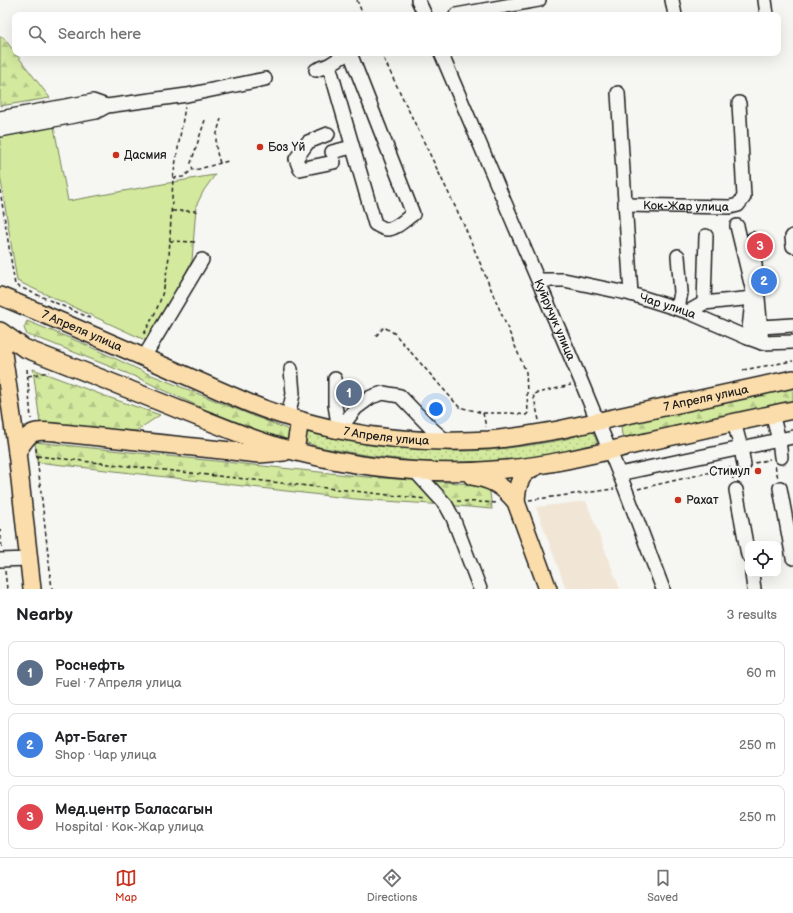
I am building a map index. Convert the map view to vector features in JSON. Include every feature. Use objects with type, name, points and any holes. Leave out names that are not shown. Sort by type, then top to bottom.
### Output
[{"type":"main road","name":"7 Апреля улица","points":[[0,296],[148,351],[245,401],[294,418],[339,430],[384,437],[446,441],[488,440],[523,436],[558,430],[793,379]]},
{"type":"main road","points":[[0,331],[24,348],[241,434],[295,452],[337,461],[415,471],[475,471],[537,466],[793,410]]},
{"type":"main road","points":[[0,331],[17,452],[32,589]]},
{"type":"main road","points":[[294,418],[295,452]]},
{"type":"main road","points":[[17,452],[28,437],[33,433],[47,432],[70,433],[259,454],[295,452]]},
{"type":"main road","points":[[515,502],[517,489],[522,476],[537,466]]},
{"type":"main road","points":[[449,472],[481,477],[492,481],[503,488],[515,502],[548,589]]},
{"type":"street","points":[[418,0],[424,12]]},
{"type":"street","points":[[473,12],[539,0]]},
{"type":"street","points":[[672,0],[674,12]]},
{"type":"street","points":[[765,0],[767,12]]},
{"type":"street","points":[[316,70],[329,65],[344,56]]},
{"type":"street","points":[[329,65],[375,224],[389,230],[413,214],[350,56]]},
{"type":"street","name":"Куйручук улица","points":[[442,56],[598,421],[663,589]]},
{"type":"street","points":[[0,130],[96,112],[107,106],[187,95],[265,79]]},
{"type":"street","name":"Кок-Жар улица","points":[[618,93],[631,294]]},
{"type":"street","points":[[0,118],[93,101],[107,106]]},
{"type":"street","name":"Кок-Жар улица","points":[[625,205],[730,207],[738,205],[744,197],[739,103]]},
{"type":"street","points":[[328,134],[308,142],[296,159],[300,169],[333,157],[352,147]]},
{"type":"street","points":[[737,226],[753,292],[748,338]]},
{"type":"street","points":[[704,302],[706,236]]},
{"type":"street","points":[[793,236],[793,246]]},
{"type":"street","points":[[753,240],[762,342]]},
{"type":"street","points":[[678,256],[683,310],[704,302],[753,298]]},
{"type":"street","points":[[148,351],[202,260]]},
{"type":"street","name":"Чар улица","points":[[539,280],[564,280],[631,294],[683,310],[748,338],[762,342],[793,342]]},
{"type":"street","points":[[761,327],[793,325]]},
{"type":"street","points":[[291,369],[294,418]]},
{"type":"street","points":[[335,379],[335,405],[339,430]]},
{"type":"street","points":[[339,430],[356,408],[371,397],[383,393],[400,396],[432,429],[446,441]]},
{"type":"street","points":[[772,414],[779,440],[781,457]]},
{"type":"street","points":[[734,422],[744,465]]},
{"type":"street","points":[[619,474],[793,437]]},
{"type":"street","points":[[415,471],[446,505],[453,518],[480,589]]},
{"type":"street","points":[[780,488],[793,558]]},
{"type":"street","points":[[736,490],[745,541]]},
{"type":"street","points":[[0,560],[29,559]]},
{"type":"street","points":[[752,577],[754,589]]},
{"type":"path","points":[[357,0],[362,12]]},
{"type":"path","points":[[376,336],[384,327],[394,333],[458,407],[484,413],[528,413],[526,372],[464,225],[382,56]]},
{"type":"path","points":[[148,351],[140,341],[155,313],[164,288],[170,241],[173,178],[187,95]]},
{"type":"path","points":[[220,163],[216,151],[216,140],[221,119]]},
{"type":"path","points":[[193,170],[191,163],[205,120]]},
{"type":"path","points":[[173,178],[183,177],[193,170],[228,161]]},
{"type":"path","points":[[0,190],[15,285],[92,319]]},
{"type":"path","points":[[172,211],[199,211]]},
{"type":"path","points":[[170,241],[197,242]]},
{"type":"path","points":[[743,370],[793,360]]},
{"type":"path","points":[[27,369],[31,419]]},
{"type":"path","points":[[28,376],[49,372]]},
{"type":"path","points":[[540,421],[533,394],[569,385]]},
{"type":"path","points":[[35,442],[52,589]]},
{"type":"path","points":[[37,456],[443,500],[515,502],[609,490]]},
{"type":"path","points":[[638,488],[781,457]]},
{"type":"shaded area","points":[[586,501],[620,589],[566,589],[536,507]]},
{"type":"green space","points":[[0,37],[3,37],[12,49],[12,56],[18,56],[50,98],[0,106]]},
{"type":"green space","points":[[54,127],[68,201],[215,175],[204,190],[196,206],[192,261],[166,310],[147,341],[17,281],[0,175],[0,137]]},
{"type":"green space","points":[[27,321],[82,343],[144,372],[292,431],[287,442],[204,409],[136,377],[46,341],[27,335],[24,328]]},
{"type":"green space","points":[[33,369],[160,415],[136,431],[40,423]]},
{"type":"green space","points":[[793,386],[793,404],[627,438],[622,435],[621,428],[624,424]]},
{"type":"green space","points":[[308,431],[375,443],[442,451],[487,450],[517,447],[566,439],[582,433],[592,432],[595,437],[596,446],[571,453],[462,464],[414,461],[365,455],[319,447],[305,442],[303,439],[304,433]]},
{"type":"green space","points":[[35,442],[367,477],[489,485],[492,509],[355,499],[37,462]]},
{"type":"place","name":"Боз Үй","points":[[260,147]]},
{"type":"place","name":"Дасмия","points":[[116,155]]},
{"type":"place","name":"Мед.центр Баласагын","points":[[760,246]]},
{"type":"place","name":"Арт-Багет","points":[[764,281]]},
{"type":"place","name":"Роснефть","points":[[349,393]]},
{"type":"place","name":"Стимул","points":[[758,471]]},
{"type":"place","name":"Рахат","points":[[678,500]]}]
